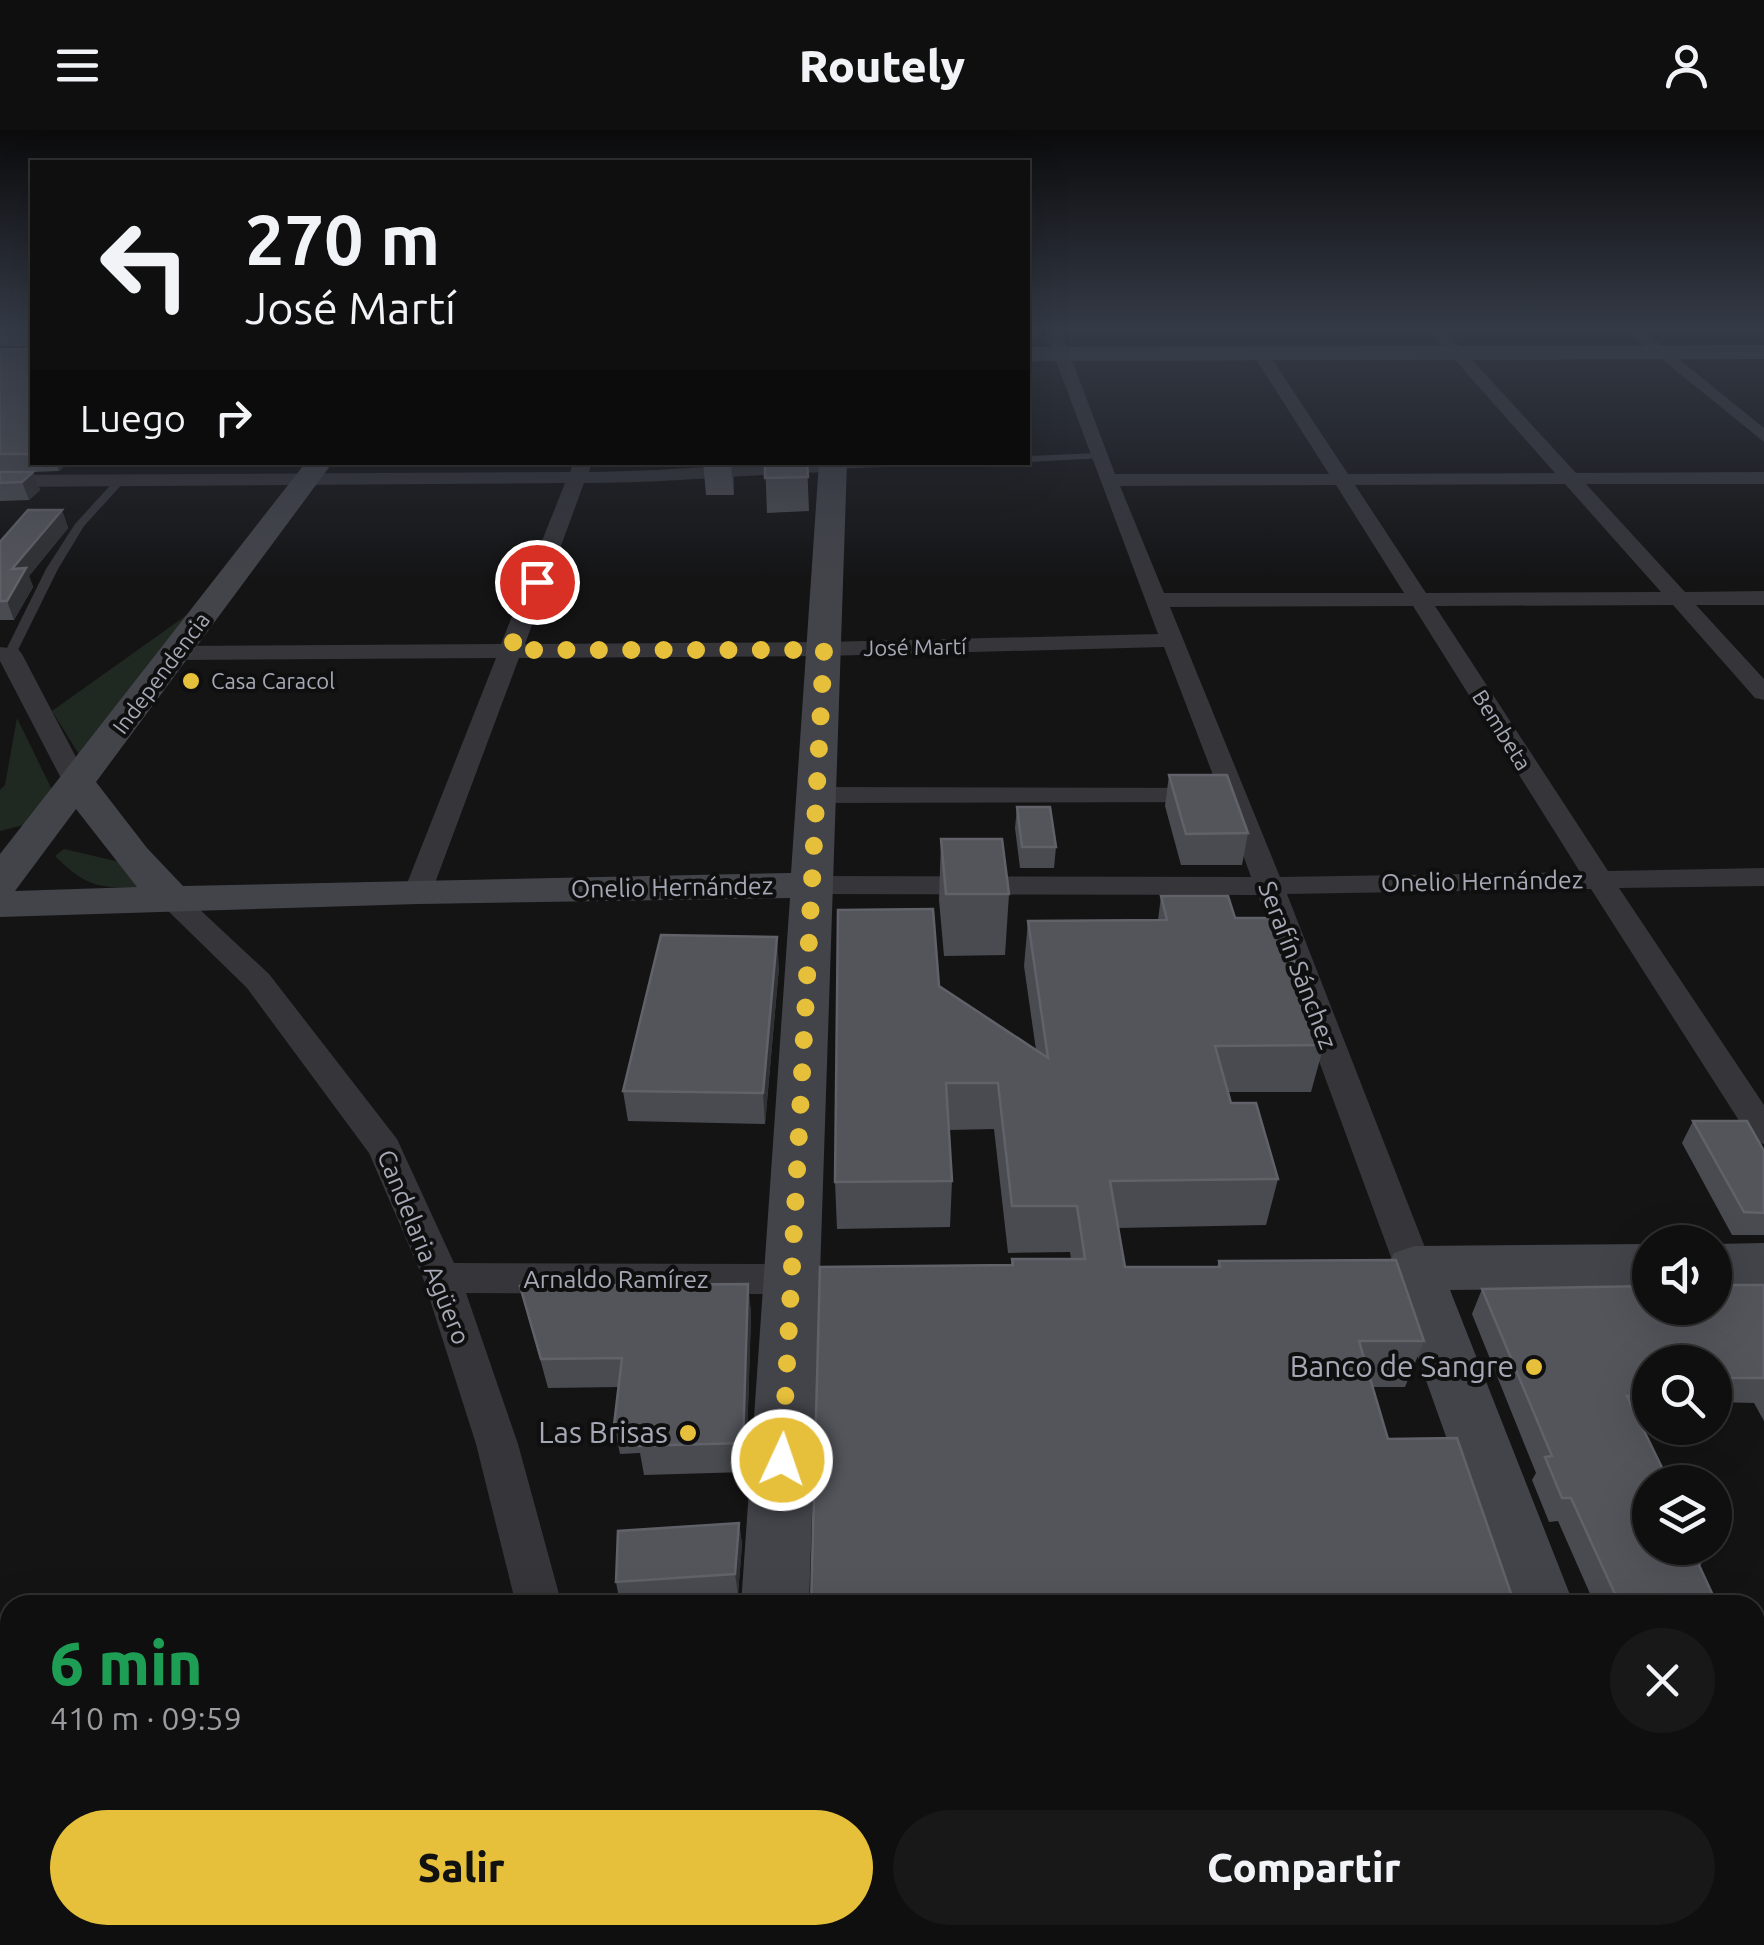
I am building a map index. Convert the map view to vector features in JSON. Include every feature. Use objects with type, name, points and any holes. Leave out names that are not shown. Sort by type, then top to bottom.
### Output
[{"type":"main road","points":[[776,1595],[800,1279],[810,885],[833,465]]},
{"type":"main road","name":"Independencia","points":[[0,882],[21,843],[77,784],[313,472]]},
{"type":"main road","points":[[77,784],[132,857],[171,898]]},
{"type":"main road","points":[[21,843],[74,837],[132,857]]},
{"type":"main road","points":[[21,843],[52,873],[76,889],[115,900]]},
{"type":"main road","name":"Onelio Hernández","points":[[0,904],[418,891],[810,885]]},
{"type":"main road","points":[[1732,1266],[1764,1265]]},
{"type":"main road","points":[[1404,1269],[1632,1266]]},
{"type":"main road","name":"Serafín Sánchez","points":[[1404,1269],[1536,1595]]},
{"type":"street","name":"Serafín Sánchez","points":[[1082,411],[1234,794],[1404,1269]]},
{"type":"street","name":"Bembeta","points":[[1298,411],[1421,597],[1596,879],[1764,1132]]},
{"type":"street","points":[[1509,411],[1764,693]]},
{"type":"street","points":[[1732,411],[1764,437]]},
{"type":"street","points":[[40,506],[81,465]]},
{"type":"street","points":[[0,481],[791,465]]},
{"type":"street","points":[[418,891],[580,470]]},
{"type":"street","points":[[1108,480],[1764,478]]},
{"type":"street","points":[[1156,600],[1764,598]]},
{"type":"street","name":"José Martí","points":[[176,654],[824,650],[1174,640]]},
{"type":"street","points":[[5,654],[77,784]]},
{"type":"street","points":[[816,795],[1234,794]]},
{"type":"street","name":"Onelio Hernández","points":[[810,885],[1268,886],[1764,876]]},
{"type":"street","name":"Candelaria Agüero","points":[[171,898],[258,981],[385,1148],[442,1278],[497,1444],[536,1595]]},
{"type":"street","name":"Arnaldo Ramírez","points":[[442,1278],[800,1279]]},
{"type":"lane","points":[[1030,459],[1099,456]]},
{"type":"lane","points":[[5,654],[80,524],[121,480]]},
{"type":"shaded area","points":[[191,612],[82,759],[52,711]]},
{"type":"shaded area","points":[[17,718],[55,796],[35,822],[0,831],[0,790],[5,785]]},
{"type":"shaded area","points":[[64,849],[124,863],[150,888],[108,887],[88,881],[55,856]]},
{"type":"building","points":[[0,411],[30,411],[30,454],[0,454]]},
{"type":"building","points":[[765,465],[807,465],[808,477],[765,478]]},
{"type":"building","points":[[0,472],[33,472],[22,482],[0,483]]},
{"type":"building","points":[[28,510],[62,510],[12,569],[26,568],[7,601],[0,601],[0,542]]},
{"type":"building","points":[[1169,775],[1227,775],[1248,833],[1186,834]]},
{"type":"building","points":[[1017,807],[1050,807],[1056,847],[1022,847]]},
{"type":"building","points":[[941,839],[1002,839],[1009,894],[946,894]]},
{"type":"building","points":[[1161,896],[1228,896],[1235,918],[1279,918],[1324,1045],[1215,1046],[1231,1103],[1256,1103],[1278,1179],[1110,1181],[1125,1267],[1220,1267],[1219,1261],[1396,1260],[1424,1341],[1359,1341],[1388,1439],[1457,1438],[1512,1595],[811,1595],[820,1267],[1013,1265],[1012,1259],[1085,1259],[1077,1206],[1012,1206],[998,1083],[946,1083],[952,1181],[835,1182],[838,910],[933,909],[939,986],[1048,1058],[1028,921],[1167,920]]},
{"type":"building","points":[[661,935],[777,937],[763,1093],[623,1091]]},
{"type":"building","points":[[1693,1121],[1747,1121],[1764,1151],[1764,1213],[1744,1212]]},
{"type":"building","points":[[748,1284],[743,1443],[639,1446],[641,1425],[614,1425],[622,1358],[541,1359],[520,1286]]},
{"type":"building","points":[[1732,1285],[1764,1285],[1764,1378],[1732,1378],[1732,1345],[1632,1345],[1632,1396],[1627,1396],[1632,1406],[1632,1445],[1651,1445],[1661,1465],[1632,1465],[1632,1565],[1699,1565],[1713,1595],[1615,1595],[1571,1498],[1562,1498],[1545,1457],[1552,1456],[1482,1289],[1632,1286],[1632,1325],[1732,1325]]},
{"type":"building","points":[[739,1523],[735,1574],[616,1582],[618,1531]]},
{"type":"place","name":"Casa Caracol","points":[[191,681]]},
{"type":"place","name":"Banco de Sangre","points":[[1534,1367]]},
{"type":"place","name":"Las Brisas","points":[[688,1433]]},
{"type":"route","points":[[537,582],[510,650],[824,650],[782,1460]]}]
